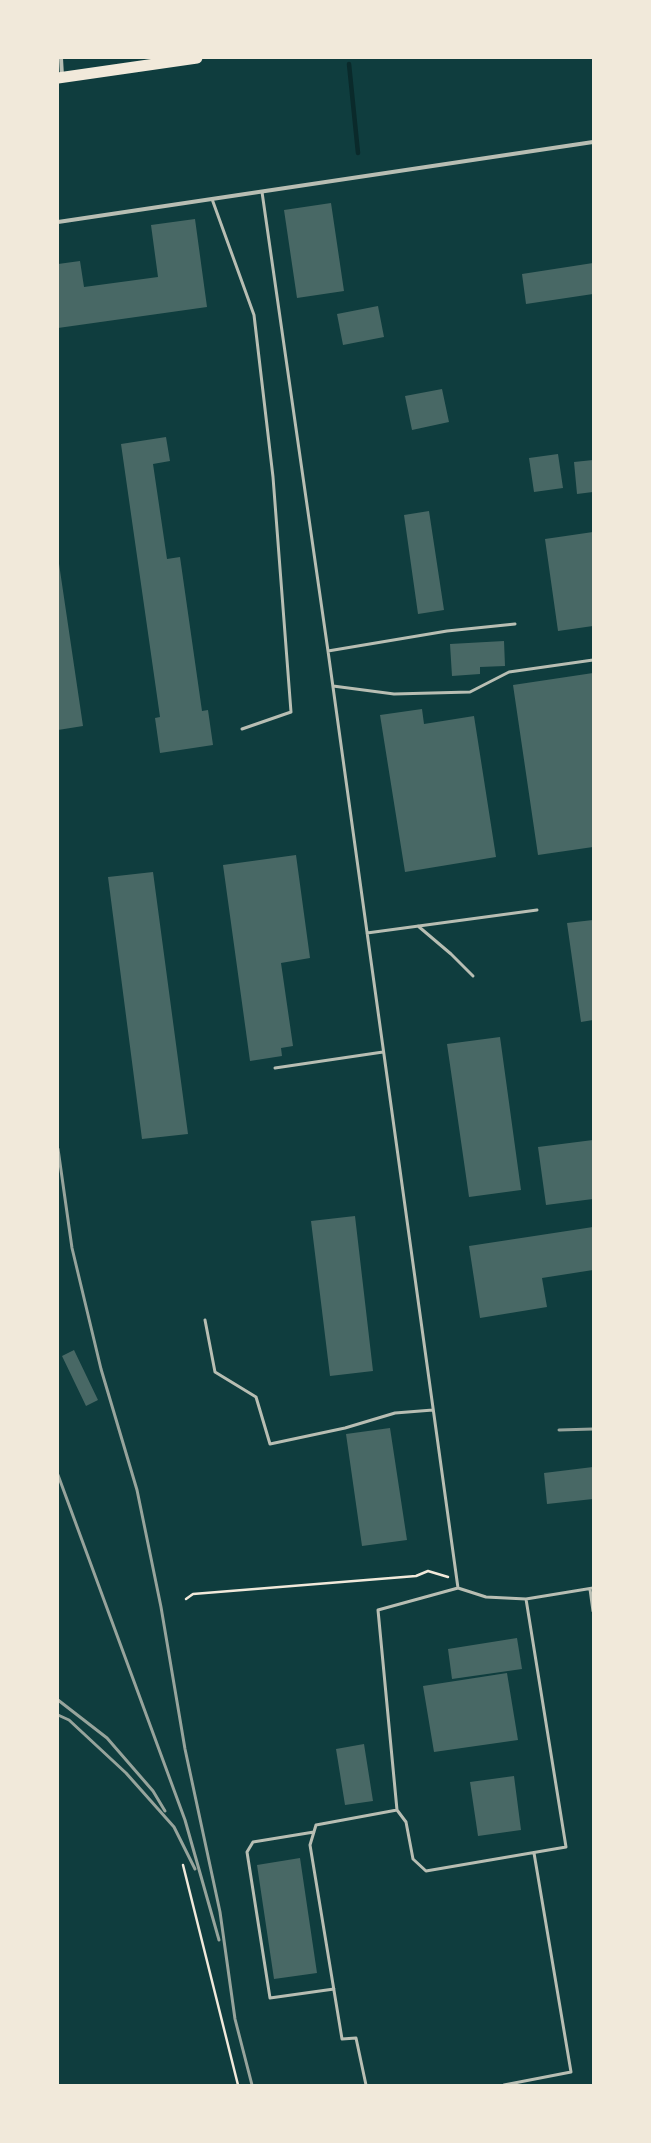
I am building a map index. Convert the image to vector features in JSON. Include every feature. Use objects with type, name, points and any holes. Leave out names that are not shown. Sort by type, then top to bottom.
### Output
[{"type":"highway","points":[[60,78],[197,58]]},
{"type":"street","points":[[60,78],[61,58]]},
{"type":"street","points":[[58,222],[593,142]]},
{"type":"lane","points":[[262,192],[333,686],[458,1588]]},
{"type":"lane","points":[[212,199],[254,315],[273,477],[291,712],[242,730]]},
{"type":"lane","points":[[328,651],[447,631],[515,624]]},
{"type":"lane","points":[[333,686],[394,694],[470,692],[509,672],[593,660]]},
{"type":"lane","points":[[367,933],[537,910]]},
{"type":"lane","points":[[418,926],[451,954],[473,976]]},
{"type":"lane","points":[[275,1068],[383,1052]]},
{"type":"lane","points":[[205,1320],[215,1372],[256,1397],[270,1444],[344,1428],[395,1413],[433,1410]]},
{"type":"lane","points":[[526,1599],[566,1847],[426,1871],[413,1859],[406,1822],[397,1810],[378,1610],[458,1588],[486,1596],[526,1599],[591,1588],[593,1610]]},
{"type":"lane","points":[[366,2085],[356,2038],[342,2039],[310,1846],[316,1825],[397,1810]]},
{"type":"lane","points":[[314,1832],[252,1842],[247,1852],[270,1998],[334,1989]]},
{"type":"lane","points":[[504,2085],[570,2072],[534,1853]]},
{"type":"path","points":[[186,1599],[193,1594],[416,1576],[428,1571],[457,1579]]},
{"type":"path","points":[[183,1865],[238,2085]]},
{"type":"building","points":[[331,203],[344,291],[297,298],[284,210]]},
{"type":"building","points":[[195,219],[207,307],[58,328],[58,264],[80,261],[84,287],[158,277],[151,225]]},
{"type":"building","points":[[593,263],[593,294],[526,304],[522,274]]},
{"type":"building","points":[[378,306],[384,337],[343,345],[337,314]]},
{"type":"building","points":[[442,389],[449,422],[412,430],[405,396]]},
{"type":"building","points":[[166,437],[170,461],[153,464],[167,559],[180,557],[202,711],[208,710],[213,745],[160,753],[155,718],[160,717],[121,444]]},
{"type":"building","points":[[558,454],[563,488],[534,492],[529,458]]},
{"type":"building","points":[[593,460],[593,492],[577,494],[574,462]]},
{"type":"building","points":[[429,511],[444,610],[418,614],[404,515]]},
{"type":"building","points":[[593,532],[593,626],[558,631],[545,539]]},
{"type":"building","points":[[58,557],[83,726],[58,730]]},
{"type":"building","points":[[504,641],[505,666],[480,667],[480,674],[452,676],[450,644]]},
{"type":"building","points":[[593,673],[593,847],[538,855],[513,685]]},
{"type":"building","points":[[422,709],[424,724],[474,716],[496,857],[405,872],[380,715]]},
{"type":"building","points":[[296,855],[310,958],[281,963],[293,1046],[281,1048],[282,1056],[250,1061],[223,865]]},
{"type":"building","points":[[153,872],[188,1134],[142,1139],[108,877]]},
{"type":"building","points":[[593,920],[593,1020],[581,1022],[567,923]]},
{"type":"building","points":[[500,1037],[521,1190],[469,1197],[447,1044]]},
{"type":"building","points":[[593,1140],[593,1199],[546,1205],[538,1147]]},
{"type":"building","points":[[355,1216],[373,1371],[330,1376],[311,1221]]},
{"type":"building","points":[[593,1227],[593,1270],[542,1278],[547,1307],[480,1318],[469,1246]]},
{"type":"building","points":[[74,1350],[98,1400],[86,1406],[62,1356]]},
{"type":"building","points":[[390,1428],[407,1540],[362,1546],[346,1434]]},
{"type":"building","points":[[593,1467],[593,1499],[547,1504],[544,1473]]},
{"type":"building","points":[[517,1638],[522,1669],[452,1679],[448,1649]]},
{"type":"building","points":[[507,1673],[518,1740],[434,1752],[423,1686]]},
{"type":"building","points":[[364,1744],[373,1801],[345,1805],[336,1749]]},
{"type":"building","points":[[514,1776],[521,1830],[478,1836],[470,1782]]},
{"type":"building","points":[[300,1858],[317,1973],[274,1979],[257,1865]]},
{"type":"waterway","points":[[349,64],[358,153]]},
{"type":"railway","points":[[58,1149],[72,1248],[101,1369],[137,1490],[161,1607],[185,1749],[220,1912],[235,2019],[252,2085]]},
{"type":"railway","points":[[559,1430],[593,1429]]},
{"type":"railway","points":[[58,1475],[185,1820],[219,1940]]},
{"type":"railway","points":[[58,1700],[107,1738],[153,1791],[165,1811]]},
{"type":"railway","points":[[58,1715],[69,1720],[126,1773],[174,1827],[195,1869]]}]
